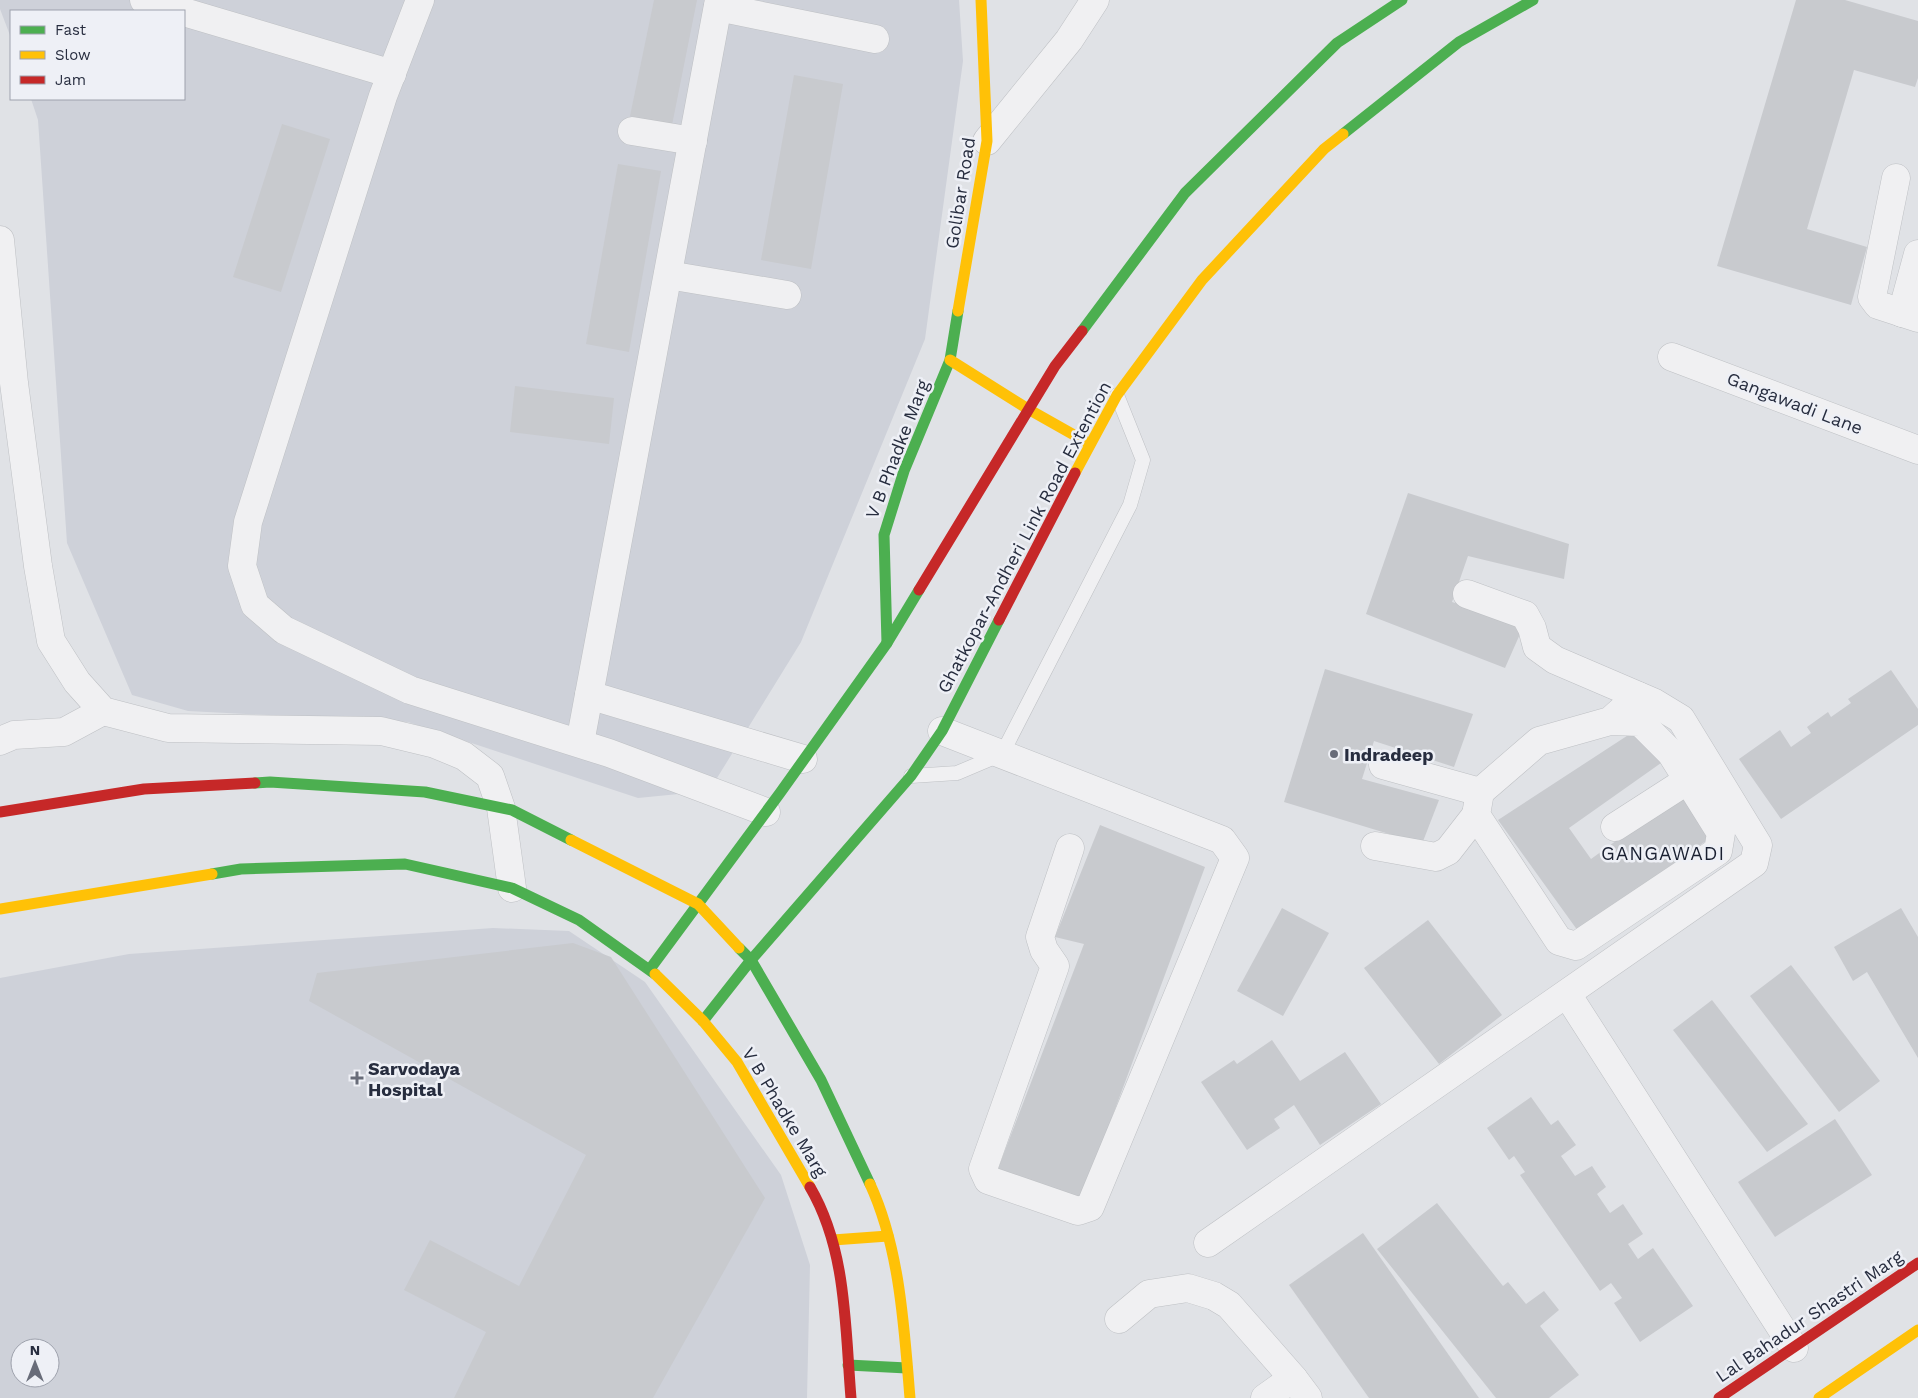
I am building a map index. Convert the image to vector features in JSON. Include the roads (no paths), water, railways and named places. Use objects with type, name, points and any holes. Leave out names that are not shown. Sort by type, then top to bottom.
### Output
[{"type":"main road","name":"Golibar Road","points":[[950,360],[987,141],[981,0]]},
{"type":"main road","points":[[650,969],[766,812],[886,642],[1028,409],[1077,335],[1185,193],[1337,43],[1402,0]]},
{"type":"main road","name":"Ghatkopar-Andheri Link Road Extention","points":[[702,1021],[751,960],[911,776],[942,731],[1117,395],[1202,280],[1324,149],[1460,42],[1533,0]]},
{"type":"main road","points":[[950,360],[1028,409],[1090,444]]},
{"type":"main road","name":"V B Phadke Marg","points":[[886,642],[884,535],[904,471],[950,360]]},
{"type":"main road","points":[[0,812],[144,789],[270,782],[424,792],[512,810],[698,904],[751,960],[821,1080],[882,1208],[902,1300],[910,1398]]},
{"type":"main road","name":"V B Phadke Marg","points":[[0,909],[241,869],[405,864],[512,888],[579,920],[650,969],[702,1021],[737,1062],[813,1192],[832,1240],[840,1273],[851,1398]]},
{"type":"main road","points":[[832,1240],[888,1236]]},
{"type":"main road","name":"Lal Bahadur Shastri Marg","points":[[1719,1398],[1918,1263]]},
{"type":"main road","points":[[1818,1398],[1918,1330]]},
{"type":"main road","points":[[848,1365],[907,1368]]},
{"type":"street","points":[[144,0],[176,10]]},
{"type":"street","points":[[420,0],[392,74],[248,522],[242,566],[255,605],[284,630],[410,690],[580,743],[766,812]]},
{"type":"street","points":[[987,141],[1070,40],[1095,0]]},
{"type":"street","points":[[580,743],[718,3],[875,39]]},
{"type":"street","points":[[185,13],[392,74]]},
{"type":"street","points":[[632,131],[693,141]]},
{"type":"street","points":[[1896,178],[1872,298],[1878,305],[1910,315],[1918,254]]},
{"type":"street","points":[[0,240],[14,383],[38,566],[51,641],[77,682],[103,711],[168,728],[381,731],[435,744],[464,756],[490,776],[501,808],[512,888]]},
{"type":"street","points":[[668,275],[787,295]]},
{"type":"street","name":"Gangawadi Lane","points":[[1672,357],[1918,450]]},
{"type":"street","points":[[1208,1243],[1754,863],[1758,845],[1681,720],[1653,702],[1554,660],[1537,647],[1532,628],[1525,615],[1467,594]]},
{"type":"street","points":[[589,695],[803,759]]},
{"type":"street","points":[[1610,721],[1638,696]]},
{"type":"street","points":[[0,741],[14,736],[64,732],[103,711]]},
{"type":"street","points":[[1375,846],[1436,857],[1448,851],[1478,804],[1539,741],[1610,721],[1640,722],[1671,753],[1721,833],[1718,851],[1576,946],[1559,941],[1478,804],[1384,765]]},
{"type":"street","points":[[942,731],[1222,840],[1235,858],[1090,1207],[1078,1211],[988,1180],[983,1169],[1055,966],[1044,950],[1040,937],[1070,848]]},
{"type":"street","points":[[1615,827],[1688,780]]},
{"type":"street","points":[[1719,841],[1757,853]]},
{"type":"street","points":[[1568,994],[1794,1348]]},
{"type":"street","points":[[1119,1319],[1149,1294],[1188,1288],[1214,1296],[1229,1305],[1300,1388],[1265,1398]]},
{"type":"lane","points":[[911,776],[958,773],[1002,754],[1130,505],[1143,460],[1117,395]]},
{"type":"place","name":"Indradeep","points":[[1334,754]]},
{"type":"place","name":"Sarvodaya Hospital","points":[[357,1078]]},
{"type":"district","name":"GANGAWADI","points":[[1663,853]]}]
